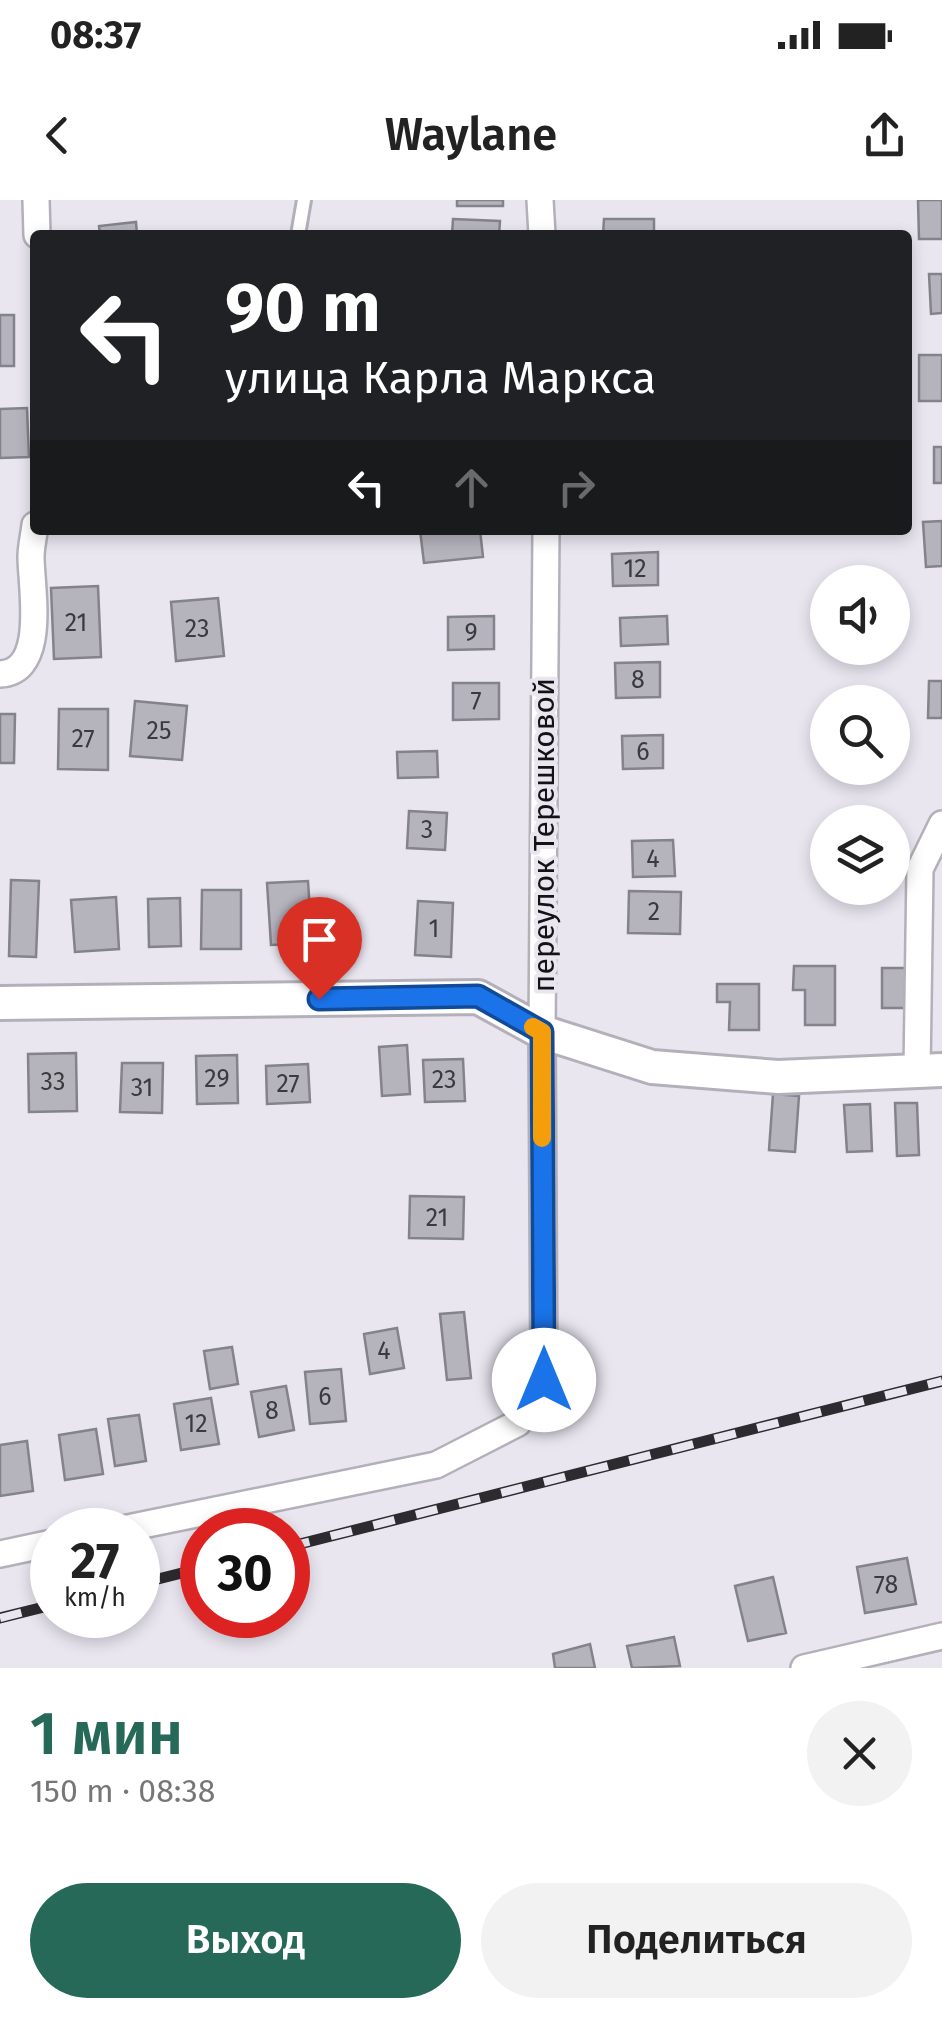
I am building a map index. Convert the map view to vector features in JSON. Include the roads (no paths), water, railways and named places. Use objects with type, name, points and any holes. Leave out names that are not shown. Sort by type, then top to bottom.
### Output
[{"type":"street","points":[[36,200],[38,230]]},
{"type":"street","points":[[540,200],[542,230]]},
{"type":"street","points":[[0,674],[8,674],[23,662],[35,632],[34,535]]},
{"type":"street","name":"переулок Терешковой","points":[[160,1521],[436,1465],[518,1422],[544,1380],[546,535]]},
{"type":"street","points":[[0,1003],[478,996],[542,1032],[652,1066],[778,1077],[930,1071],[920,869],[942,824]]},
{"type":"street","points":[[0,1554],[30,1548]]},
{"type":"street","points":[[804,1668],[942,1636]]},
{"type":"lane","points":[[299,230],[304,200]]},
{"type":"railway","points":[[310,1541],[942,1381]]},
{"type":"railway","points":[[160,1578],[180,1574]]},
{"type":"railway","points":[[0,1618],[30,1610]]}]
